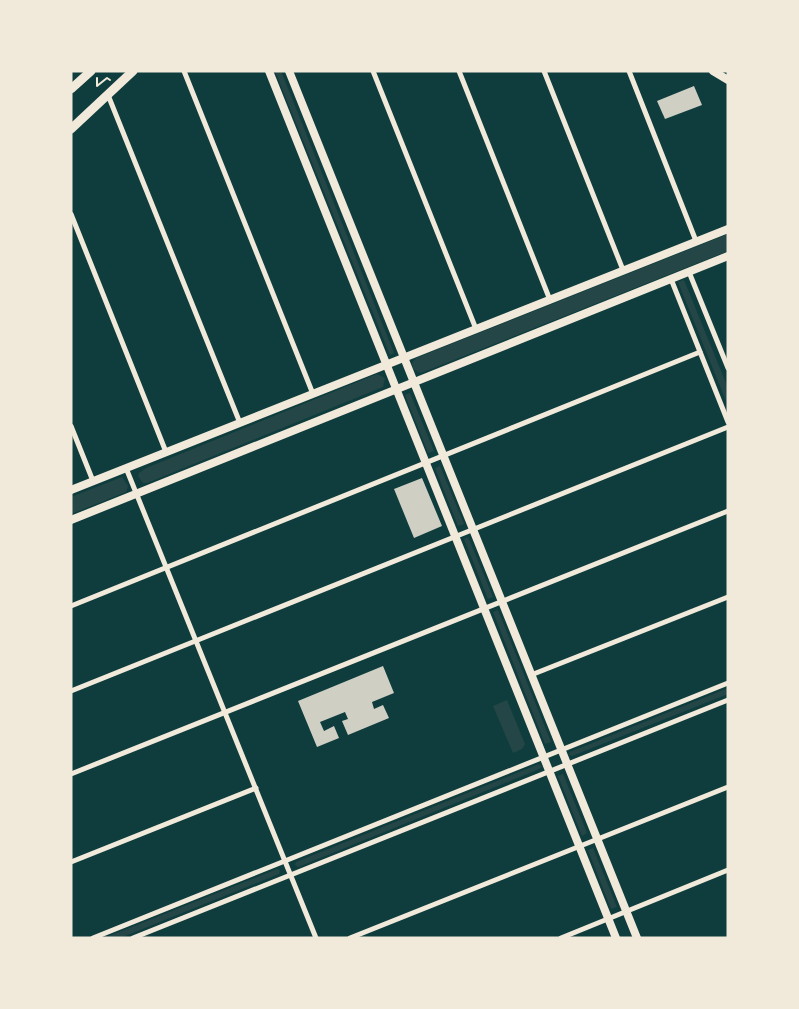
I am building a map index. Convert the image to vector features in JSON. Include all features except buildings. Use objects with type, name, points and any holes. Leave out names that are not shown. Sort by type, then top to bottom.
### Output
[{"type":"main road","points":[[71,129],[133,71]]},
{"type":"main road","points":[[71,89],[94,74]]},
{"type":"street","points":[[184,71],[313,394]]},
{"type":"street","points":[[269,71],[616,938]]},
{"type":"street","points":[[289,71],[637,938]]},
{"type":"street","points":[[373,71],[476,329]]},
{"type":"street","points":[[459,71],[550,300]]},
{"type":"street","points":[[544,71],[623,270]]},
{"type":"street","points":[[629,71],[696,241]]},
{"type":"street","points":[[713,71],[728,80]]},
{"type":"street","points":[[112,91],[240,423]]},
{"type":"street","points":[[71,214],[166,452]]},
{"type":"street","points":[[71,490],[728,229]]},
{"type":"street","points":[[71,520],[728,256]]},
{"type":"street","points":[[689,272],[728,368]]},
{"type":"street","points":[[671,279],[728,422]]},
{"type":"street","points":[[71,606],[700,352]]},
{"type":"street","points":[[71,426],[93,481]]},
{"type":"street","points":[[71,691],[728,426]]},
{"type":"street","points":[[126,468],[316,938]]},
{"type":"street","points":[[71,774],[728,511]]},
{"type":"street","points":[[531,675],[728,596]]},
{"type":"street","points":[[93,938],[728,683]]},
{"type":"street","points":[[133,938],[728,700]]},
{"type":"street","points":[[350,938],[728,786]]},
{"type":"street","points":[[71,862],[256,788]]},
{"type":"street","points":[[560,938],[728,870]]},
{"type":"path","points":[[94,74],[97,86],[107,78],[112,91]]},
{"type":"shaded area","points":[[275,71],[281,71],[394,353],[390,355]]},
{"type":"shaded area","points":[[728,234],[728,251],[421,373],[413,369],[412,363],[416,358]]},
{"type":"shaded area","points":[[684,280],[728,388],[728,406],[678,282]]},
{"type":"shaded area","points":[[377,374],[385,378],[383,387],[147,483],[143,483],[138,476],[146,468]]},
{"type":"shaded area","points":[[410,393],[434,451],[428,453],[405,395]]},
{"type":"shaded area","points":[[440,466],[464,524],[458,526],[435,468]]},
{"type":"shaded area","points":[[122,477],[128,486],[126,492],[71,514],[71,497]]},
{"type":"shaded area","points":[[468,537],[493,597],[488,599],[464,539]]},
{"type":"shaded area","points":[[498,610],[551,742],[545,744],[493,612]]},
{"type":"shaded area","points":[[728,688],[728,694],[572,756],[569,755],[570,752]]},
{"type":"shaded area","points":[[507,700],[525,744],[522,749],[513,753],[493,706]]},
{"type":"shaded area","points":[[539,764],[542,767],[537,770],[298,867],[295,865],[296,862]]},
{"type":"shaded area","points":[[563,774],[587,833],[582,836],[558,776]]},
{"type":"shaded area","points":[[593,848],[617,907],[611,909],[588,850]]},
{"type":"shaded area","points":[[277,869],[280,870],[279,874],[120,938],[104,938]]}]
